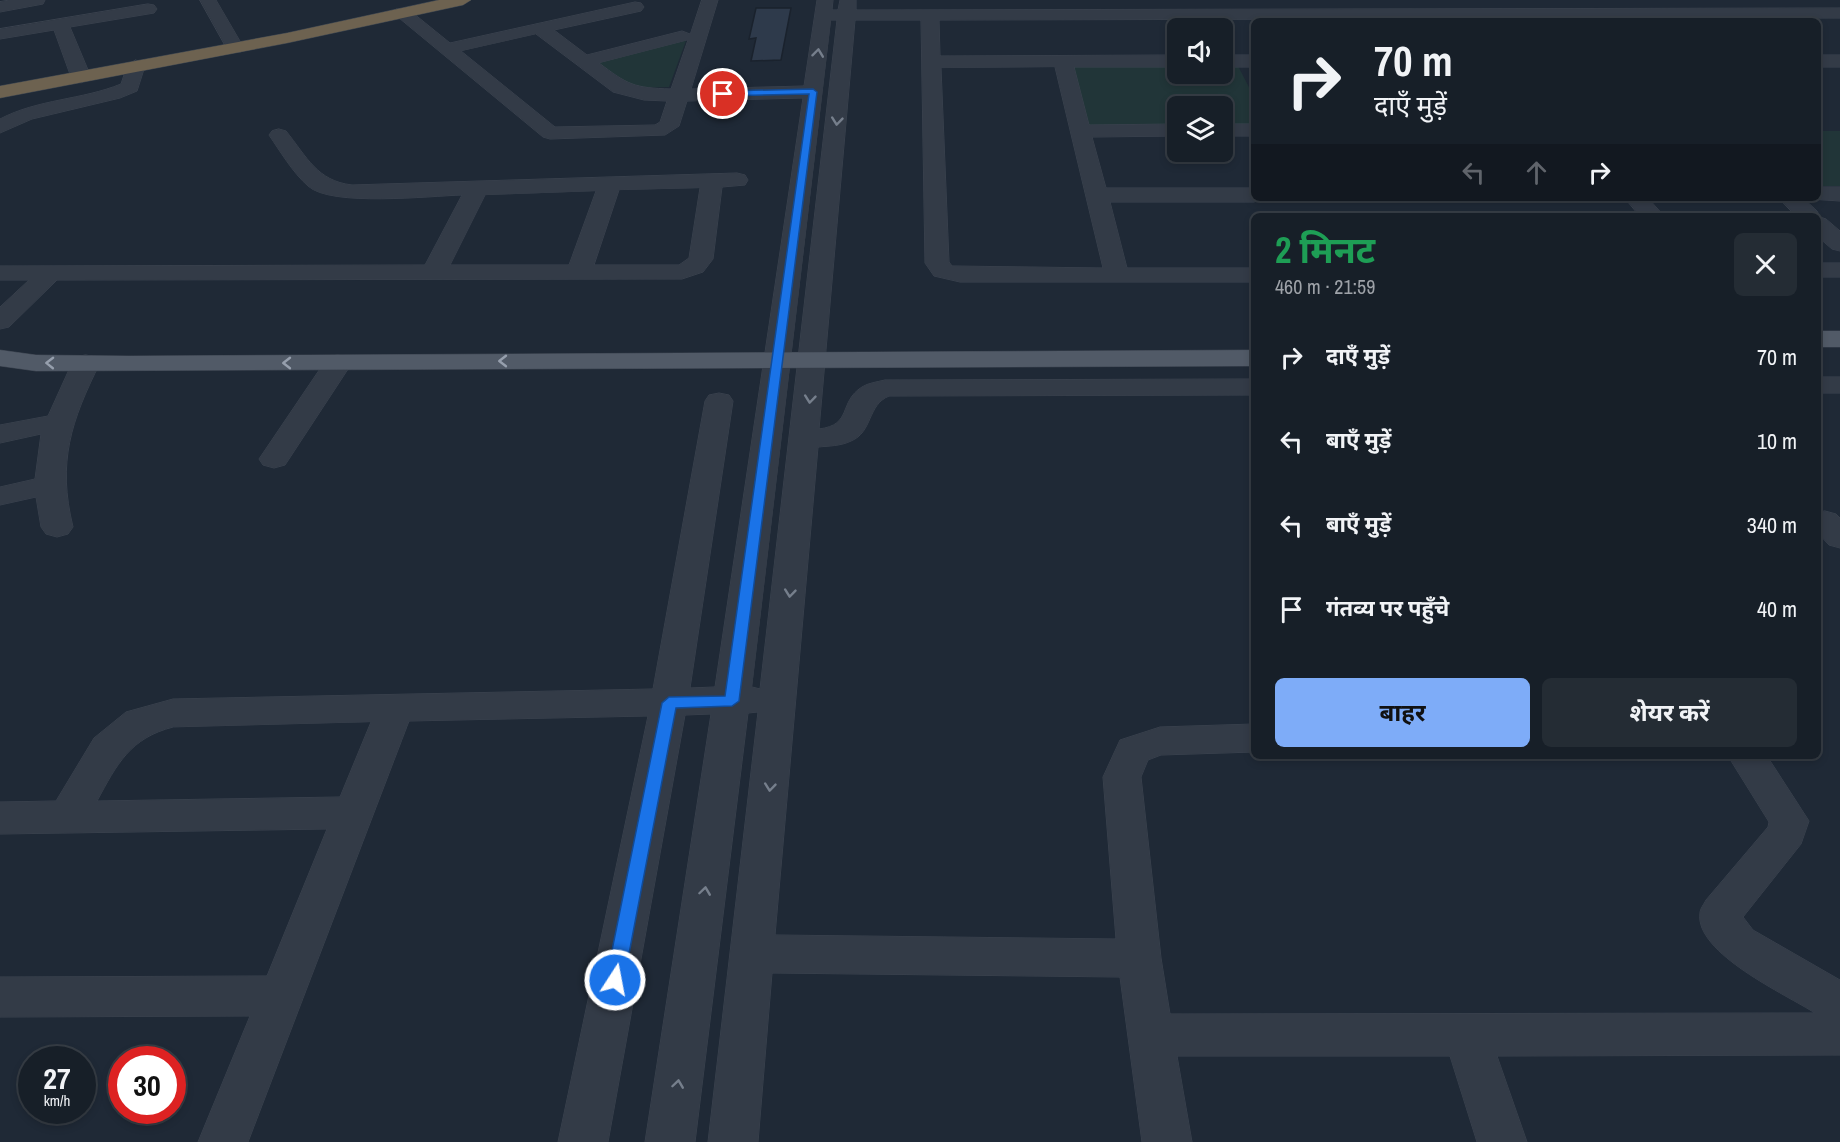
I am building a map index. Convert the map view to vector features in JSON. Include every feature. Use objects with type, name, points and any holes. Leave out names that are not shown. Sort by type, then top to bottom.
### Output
[{"type":"highway","points":[[0,92],[235,48],[463,0]]},
{"type":"main road","points":[[0,338],[89,345],[815,351],[1251,358]]},
{"type":"main road","points":[[1821,339],[1840,339]]},
{"type":"main road","points":[[815,351],[1251,341]]},
{"type":"main road","points":[[0,358],[36,363],[338,363],[780,351]]},
{"type":"main road","points":[[1821,358],[1840,358]]},
{"type":"street","points":[[0,7],[37,0]]},
{"type":"street","points":[[208,0],[235,48]]},
{"type":"street","points":[[402,13],[550,133],[665,129],[678,94],[691,35],[710,0]]},
{"type":"street","points":[[1538,0],[1552,14]]},
{"type":"street","points":[[1655,0],[1671,14]]},
{"type":"street","points":[[446,49],[539,28],[628,4],[658,22],[691,35]]},
{"type":"street","points":[[836,8],[930,15],[1245,7],[1349,18],[1552,14],[1840,13]]},
{"type":"street","points":[[670,1142],[780,351],[813,92],[836,8]]},
{"type":"street","points":[[733,1142],[815,351],[836,8]]},
{"type":"street","points":[[0,34],[148,9]]},
{"type":"street","points":[[930,15],[937,263],[943,271],[960,275],[1251,275]]},
{"type":"street","points":[[60,24],[81,77]]},
{"type":"street","points":[[539,28],[620,88],[630,92],[678,94],[813,92]]},
{"type":"street","points":[[586,61],[691,35]]},
{"type":"street","points":[[1233,61],[1250,61]]},
{"type":"street","points":[[1821,61],[1840,61]]},
{"type":"street","points":[[931,62],[1167,62]]},
{"type":"street","points":[[1063,62],[1117,276]]},
{"type":"street","points":[[0,127],[25,114],[113,94],[130,87],[136,66]]},
{"type":"street","points":[[1080,131],[1167,130]]},
{"type":"street","points":[[1233,130],[1251,130]]},
{"type":"street","points":[[279,135],[316,182],[329,189],[352,192],[737,180]]},
{"type":"street","points":[[0,273],[682,272],[694,267],[700,259],[712,181]]},
{"type":"street","points":[[579,273],[610,184]]},
{"type":"street","points":[[434,272],[477,188]]},
{"type":"street","points":[[1821,194],[1840,194]]},
{"type":"street","points":[[1095,195],[1251,195]]},
{"type":"street","points":[[1639,201],[1649,213]]},
{"type":"street","points":[[1793,201],[1806,213]]},
{"type":"street","points":[[1821,227],[1840,244]]},
{"type":"street","points":[[1821,270],[1840,270]]},
{"type":"street","points":[[0,321],[52,272]]},
{"type":"street","points":[[57,527],[50,485],[51,451],[60,422],[86,363]]},
{"type":"street","points":[[274,459],[338,363]]},
{"type":"street","points":[[1821,385],[1840,385]]},
{"type":"street","points":[[806,440],[841,435],[854,426],[861,405],[870,394],[885,388],[1251,387]]},
{"type":"street","points":[[583,1142],[669,703],[720,401]]},
{"type":"street","points":[[0,434],[60,422]]},
{"type":"street","points":[[0,496],[50,485]]},
{"type":"street","points":[[67,818],[107,748],[139,722],[173,713],[779,699]]},
{"type":"street","points":[[223,1142],[395,709]]},
{"type":"street","points":[[1167,1142],[1138,958],[1122,777],[1133,750],[1160,741],[1251,738]]},
{"type":"street","points":[[1749,759],[1789,821],[1787,832],[1721,913],[1724,928],[1738,943],[1840,1004]]},
{"type":"street","points":[[0,818],[354,813]]},
{"type":"street","points":[[752,954],[1138,958]]},
{"type":"street","points":[[0,997],[281,996]]},
{"type":"street","points":[[1151,1035],[1840,1034]]},
{"type":"street","points":[[1467,1035],[1502,1142]]},
{"type":"green space","points":[[687,38],[669,87],[635,88],[593,60]]},
{"type":"green space","points":[[1233,66],[1238,66],[1251,91],[1251,124],[1233,125],[1233,96],[1167,96],[1167,125],[1088,126],[1073,67],[1167,67],[1167,84],[1233,84]]},
{"type":"green space","points":[[1821,131],[1840,131],[1840,186],[1821,186]]},
{"type":"building","points":[[756,8],[791,8],[781,60],[751,61],[756,38],[749,39]]},
{"type":"route","points":[[615,980],[669,703],[732,701],[813,92],[723,94]]}]
